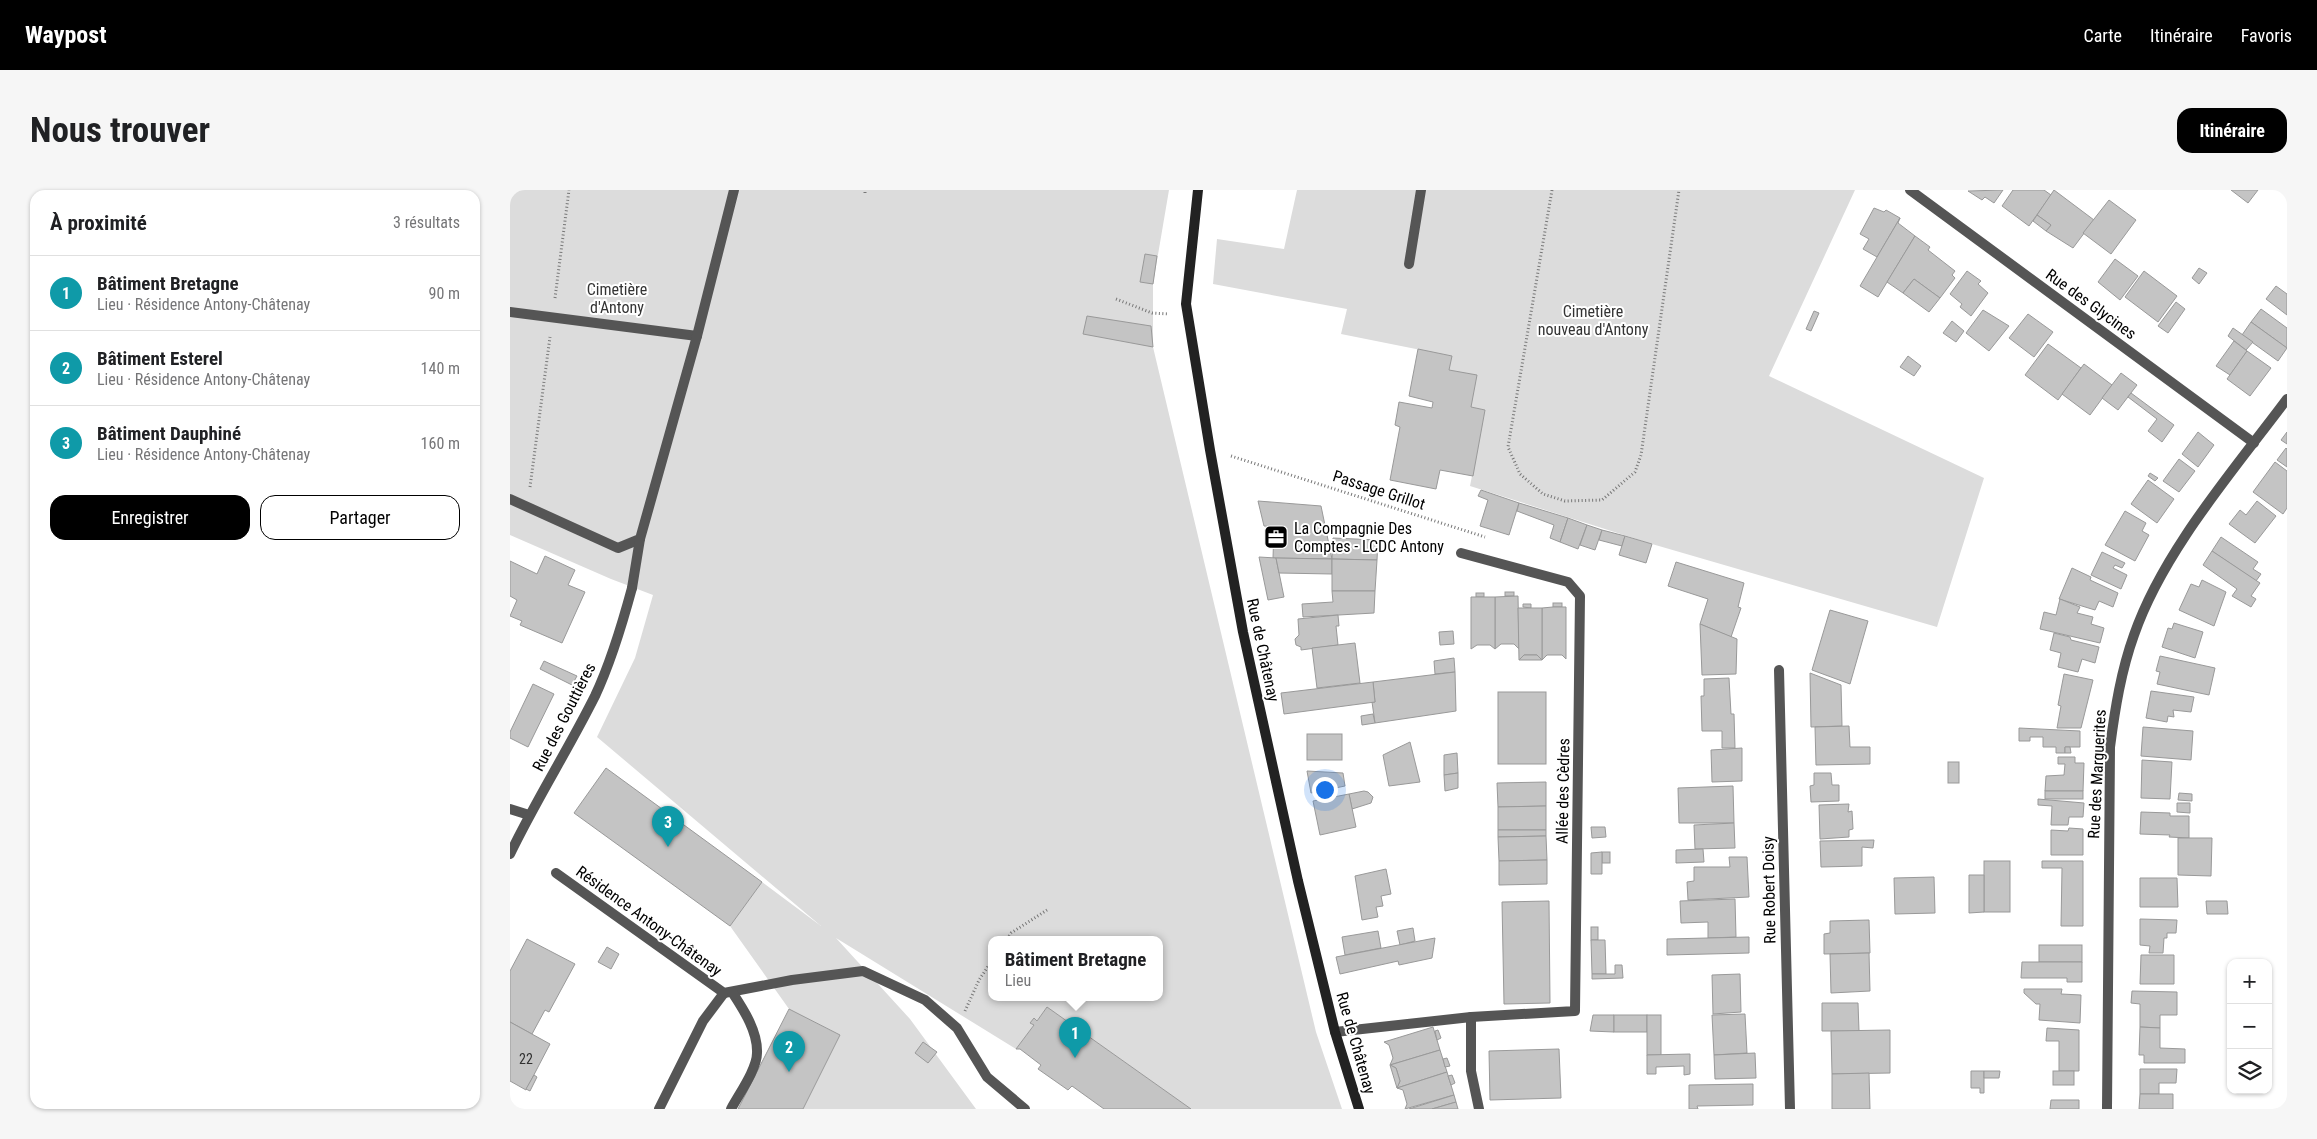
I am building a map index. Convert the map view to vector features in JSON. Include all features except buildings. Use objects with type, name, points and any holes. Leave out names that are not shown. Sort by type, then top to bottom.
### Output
[{"type":"main road","name":"Rue de Châtenay","points":[[1198,190],[1187,294],[1187,316],[1210,450],[1243,632],[1298,881],[1335,1032],[1359,1109]]},
{"type":"street","name":"Rue des Gouttières","points":[[510,854],[529,815],[595,695],[617,642],[632,588],[640,539],[697,336],[734,190]]},
{"type":"street","points":[[1409,264],[1421,190]]},
{"type":"street","name":"Rue des Glycines","points":[[1910,190],[2254,443]]},
{"type":"street","points":[[510,312],[697,336]]},
{"type":"street","name":"Rue des Marguerites","points":[[2108,1109],[2110,756],[2117,695],[2134,635],[2152,593],[2174,554],[2287,399]]},
{"type":"street","points":[[510,499],[618,548],[640,539]]},
{"type":"street","name":"Allée des Cèdres","points":[[1335,1032],[1471,1017],[1575,1011],[1580,596],[1568,582],[1461,553]]},
{"type":"street","name":"Rue Robert Doisy","points":[[1779,670],[1790,1109]]},
{"type":"street","points":[[510,809],[529,815]]},
{"type":"street","name":"Résidence Antony-Châtenay","points":[[556,873],[728,993],[750,1020],[757,1053],[750,1076],[731,1109]]},
{"type":"street","name":"Résidence Antony-Châtenay","points":[[659,1109],[703,1021],[728,993],[792,980],[863,971],[925,1000],[957,1028],[987,1077],[1024,1109]]},
{"type":"street","points":[[1471,1017],[1472,1071],[1479,1109]]},
{"type":"path","points":[[527,507],[569,190]]},
{"type":"path","points":[[1552,190],[1508,447],[1520,474],[1543,494],[1565,501],[1602,500],[1635,472],[1641,455],[1679,190]]},
{"type":"path","points":[[1116,299],[1152,313],[1187,316]]},
{"type":"path","name":"Passage Grillot","points":[[1210,450],[1494,540]]},
{"type":"path","points":[[1009,936],[1047,910]]},
{"type":"path","points":[[957,1028],[979,980],[988,966]]},
{"type":"green space","name":"Cimetière d'Antony","points":[[510,190],[1169,190],[1153,284],[1153,347],[1316,1032],[1342,1109],[1191,1109],[1047,1007],[1016,1049],[836,938],[910,1019],[976,1109],[803,1109],[840,1035],[789,1009],[730,926],[762,882],[821,926],[597,737],[635,658],[653,595],[510,535]]},
{"type":"green space","name":"Cimetière nouveau d'Antony","points":[[1297,190],[1855,190],[1769,376],[1984,478],[1937,627],[1652,544],[1470,486],[1485,410],[1471,407],[1449,370],[1451,356],[1341,334],[1347,309],[1213,284],[1217,239],[1284,249]]},
{"type":"place","name":"La Compagnie Des Comptes - LCDC Antony","points":[[1276,537]]},
{"type":"place","name":"Bâtiment Dauphiné","points":[[668,847]]},
{"type":"place","name":"Bâtiment Bretagne","points":[[1075,1058]]},
{"type":"place","name":"Bâtiment Esterel","points":[[789,1072]]}]
